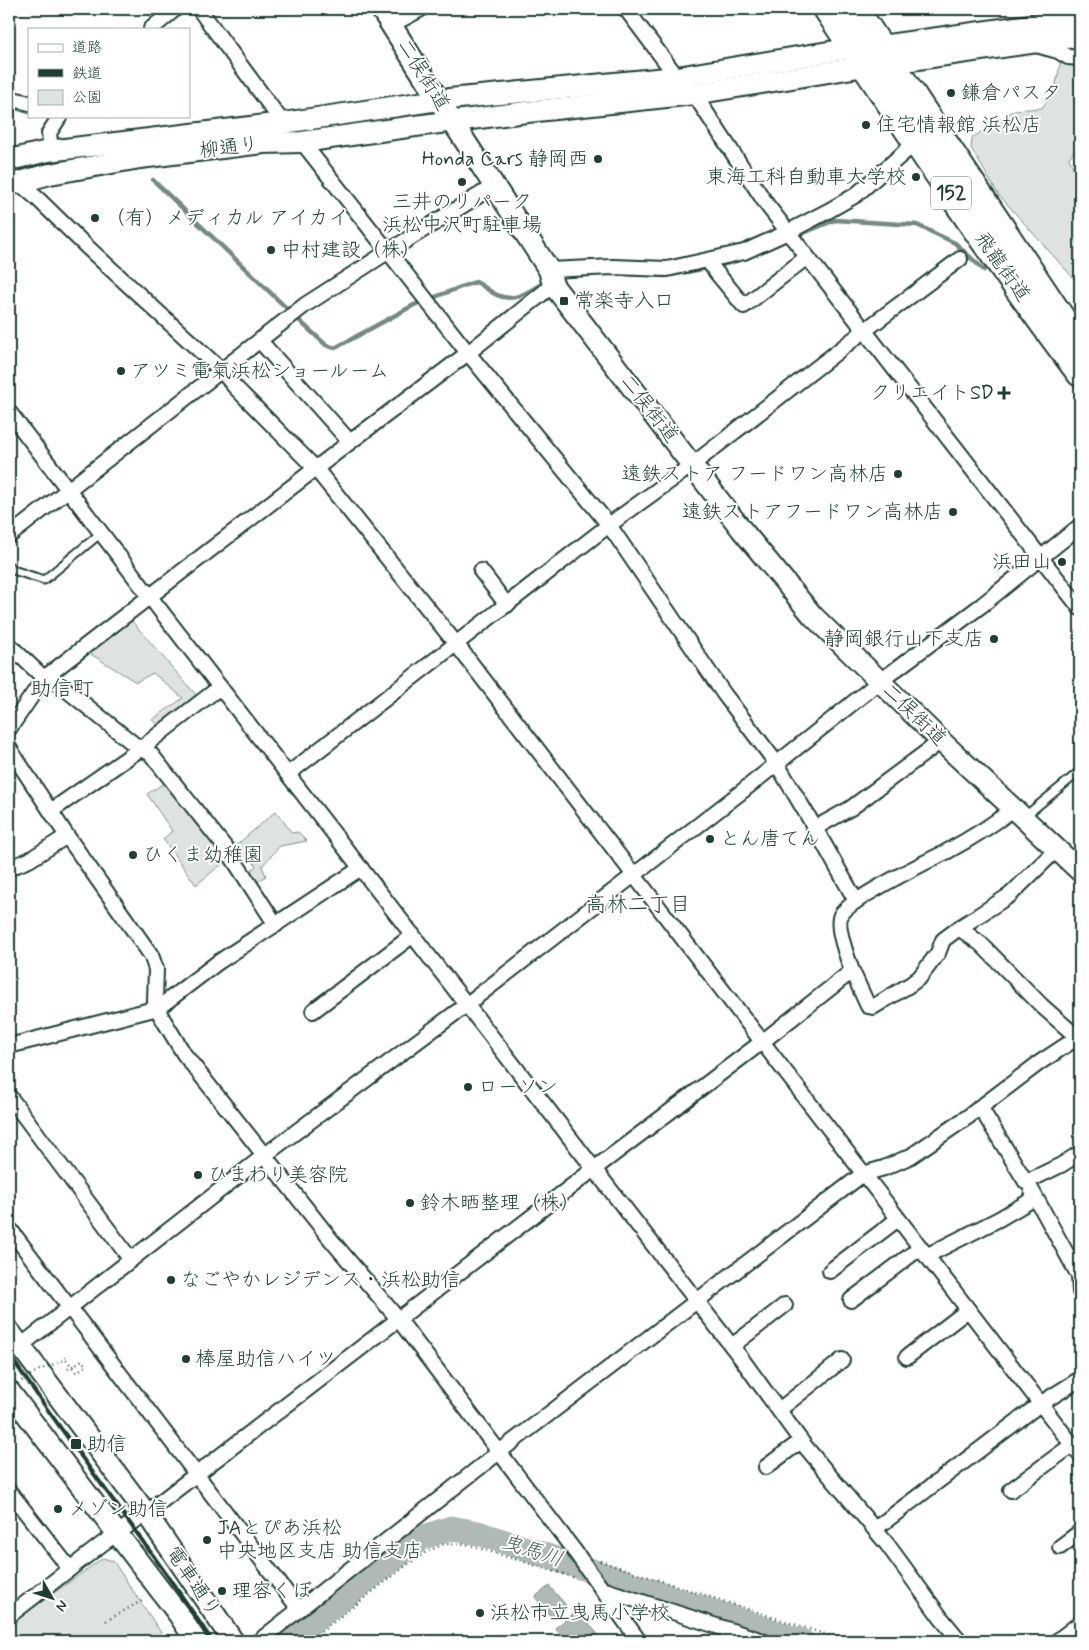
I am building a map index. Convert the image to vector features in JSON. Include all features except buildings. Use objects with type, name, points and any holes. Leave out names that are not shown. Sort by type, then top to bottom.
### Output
[{"type":"highway","name":"飛龍街道","points":[[827,9],[872,56],[1080,346]]},
{"type":"highway","name":"飛龍街道","points":[[855,9],[872,56],[916,142],[1030,306],[1080,373]]},
{"type":"street","points":[[152,28],[175,9]]},
{"type":"street","points":[[199,9],[283,122]]},
{"type":"street","points":[[386,17],[421,9]]},
{"type":"street","points":[[626,9],[676,77],[694,94],[767,205],[1080,608]]},
{"type":"street","name":"二俣街道","points":[[386,17],[551,278],[742,530],[813,616],[879,682],[1080,871]]},
{"type":"street","points":[[872,56],[1080,20]]},
{"type":"street","points":[[872,56],[1029,42],[1080,20]]},
{"type":"street","points":[[1029,42],[1058,51],[1068,57],[1080,58]]},
{"type":"street","name":"柳通り","points":[[9,160],[51,151],[439,100],[872,56]]},
{"type":"street","name":"柳通り","points":[[14,184],[50,174],[140,158],[263,143],[302,142],[452,121],[694,94],[872,56]]},
{"type":"street","points":[[9,98],[28,103]]},
{"type":"street","points":[[51,151],[49,134],[59,118]]},
{"type":"street","points":[[302,142],[468,353],[609,525],[724,694],[777,764],[856,901]]},
{"type":"street","points":[[711,266],[744,306],[796,242],[828,211],[856,195],[916,142]]},
{"type":"street","points":[[14,184],[39,200],[86,246],[222,371],[234,386],[316,469],[457,645],[1076,1450],[1011,1490]]},
{"type":"street","points":[[9,536],[305,305],[494,186]]},
{"type":"street","points":[[9,729],[46,676],[468,353],[551,278],[613,267],[667,269],[711,266],[744,252],[796,242]]},
{"type":"street","points":[[288,774],[457,645],[609,525],[692,465],[960,259]]},
{"type":"street","points":[[260,341],[350,442]]},
{"type":"street","points":[[9,412],[150,597],[732,1346],[801,1441],[875,1529],[960,1641]]},
{"type":"street","points":[[13,1344],[70,1308],[265,1155],[466,1005],[777,764],[879,682],[982,605],[1080,526]]},
{"type":"street","points":[[481,571],[507,605]]},
{"type":"street","points":[[9,645],[140,749],[150,753],[228,851],[276,925]]},
{"type":"street","points":[[51,811],[140,749],[220,687]]},
{"type":"street","points":[[815,828],[851,808],[941,741]]},
{"type":"street","points":[[9,748],[67,836],[151,955],[156,969],[155,1001],[161,1016],[184,1054],[332,1241],[399,1320],[600,1586],[639,1641]]},
{"type":"street","points":[[1019,813],[998,821],[856,901],[841,915],[839,925],[852,971],[868,1006],[873,1007],[920,977],[938,954],[943,940],[1010,895],[1057,849]]},
{"type":"street","points":[[9,868],[29,860],[67,836]]},
{"type":"street","points":[[9,1046],[158,1008],[217,963],[361,868]]},
{"type":"street","points":[[259,1641],[499,1452],[863,1174],[884,1168],[910,1156],[940,1137],[980,1106],[1079,1036],[1042,1006],[981,944],[959,928]]},
{"type":"street","points":[[313,1011],[413,935]]},
{"type":"street","points":[[9,1616],[399,1320],[852,971]]},
{"type":"street","points":[[9,1096],[131,1260]]},
{"type":"street","points":[[980,1106],[1026,1182],[1079,1277],[1080,1292]]},
{"type":"street","points":[[1026,1182],[1061,1165],[1080,1153]]},
{"type":"street","points":[[851,1300],[923,1252],[999,1220],[1035,1198]]},
{"type":"street","points":[[830,1271],[898,1219]]},
{"type":"street","points":[[9,1228],[299,1609]]},
{"type":"street","points":[[732,1346],[785,1305]]},
{"type":"street","points":[[907,1358],[968,1310]]},
{"type":"street","name":"電車通り","points":[[13,1344],[146,1513],[233,1641]]},
{"type":"street","points":[[779,1410],[842,1360]]},
{"type":"street","points":[[875,1529],[1040,1404],[1080,1379]]},
{"type":"street","name":"電車通り","points":[[9,1390],[179,1615],[196,1641]]},
{"type":"street","points":[[766,1467],[801,1441]]},
{"type":"street","points":[[10,1496],[70,1570]]},
{"type":"street","points":[[1060,1548],[1080,1532]]},
{"type":"street","points":[[600,1586],[763,1641]]},
{"type":"street","points":[[1057,1641],[1080,1623]]},
{"type":"lane","points":[[9,566],[13,570],[44,580],[101,533]]},
{"type":"lane","points":[[1019,813],[1080,772]]},
{"type":"path","points":[[9,1390],[37,1370],[65,1358],[76,1372],[86,1366],[82,1360],[68,1369]]},
{"type":"path","points":[[309,1641],[407,1565],[426,1552],[444,1544],[466,1544],[600,1586]]},
{"type":"path","points":[[576,1554],[846,1641]]},
{"type":"path","points":[[106,1621],[150,1595]]},
{"type":"green space","points":[[1061,60],[1080,63],[1080,144],[1069,158],[1080,186],[1080,282],[1075,280],[998,194],[971,148],[972,138],[1014,110],[1042,108],[1055,89]]},
{"type":"green space","points":[[130,619],[197,696],[159,725],[152,720],[183,698],[153,673],[136,682],[89,653]]},
{"type":"green space","points":[[169,780],[227,860],[196,885],[163,839],[172,831],[147,794]]},
{"type":"green space","points":[[276,811],[292,833],[298,832],[307,841],[280,846],[262,866],[266,876],[253,885],[249,872],[256,866],[250,857],[241,864],[232,849]]},
{"type":"green space","points":[[103,1558],[113,1561],[162,1634],[151,1641],[9,1641],[9,1625]]},
{"type":"shaded area","points":[[549,1586],[566,1605],[551,1617],[535,1597]]},
{"type":"shaded area","points":[[578,1610],[603,1641],[566,1641],[555,1628]]},
{"type":"waterway","points":[[9,106],[28,112]]},
{"type":"waterway","points":[[153,180],[303,324],[326,345],[335,348],[414,305],[469,284],[476,282],[497,295],[509,298],[521,295],[543,283]]},
{"type":"waterway","points":[[775,245],[835,220],[917,225],[955,243],[984,270]]},
{"type":"waterway","points":[[633,274],[665,276],[736,261]]},
{"type":"waterway","name":"曳馬川","points":[[287,1641],[421,1538],[451,1528],[478,1533],[802,1641]]},
{"type":"railway","points":[[9,1354],[212,1641]]},
{"type":"place","name":"鎌倉パスタ","points":[[951,93]]},
{"type":"place","name":"住宅情報館 浜松店","points":[[866,125]]},
{"type":"place","name":"Honda Cars 静岡西","points":[[598,159]]},
{"type":"place","name":"東海工科自動車大学校","points":[[916,177]]},
{"type":"place","name":"三井のリパーク 浜松中沢町駐車場","points":[[462,182]]},
{"type":"place","name":"（有）メディカル アイカイ","points":[[95,218]]},
{"type":"place","name":"中村建設（株）","points":[[271,250]]},
{"type":"place","name":"常楽寺入口","points":[[564,301]]},
{"type":"place","name":"アツミ電氣浜松ショールーム","points":[[121,371]]},
{"type":"place","name":"クリエイトSD","points":[[1004,393]]},
{"type":"place","name":"遠鉄ストア フードワン高林店","points":[[898,474]]},
{"type":"place","name":"遠鉄ストアフードワン高林店","points":[[953,512]]},
{"type":"place","name":"浜田山","points":[[1062,562]]},
{"type":"place","name":"静岡銀行山下支店","points":[[994,639]]},
{"type":"place","name":"とん唐てん","points":[[710,839]]},
{"type":"place","name":"ひくま幼稚園","points":[[133,855]]},
{"type":"place","name":"ローソン","points":[[468,1087]]},
{"type":"place","name":"ひまわり美容院","points":[[198,1175]]},
{"type":"place","name":"鈴木晒整理（株）","points":[[410,1203]]},
{"type":"place","name":"なごやかレジデンス・浜松助信","points":[[171,1280]]},
{"type":"place","name":"棒屋助信ハイツ","points":[[186,1359]]},
{"type":"place","name":"助信","points":[[76,1444]]},
{"type":"place","name":"メゾン助信","points":[[58,1509]]},
{"type":"place","name":"JAとぴあ浜松 中央地区支店 助信支店","points":[[207,1540]]},
{"type":"place","name":"理容くぼ","points":[[222,1591]]},
{"type":"place","name":"浜松市立曳馬小学校","points":[[480,1613]]},
{"type":"district","name":"助信町","points":[[62,689]]},
{"type":"district","name":"高林二丁目","points":[[638,905]]}]
